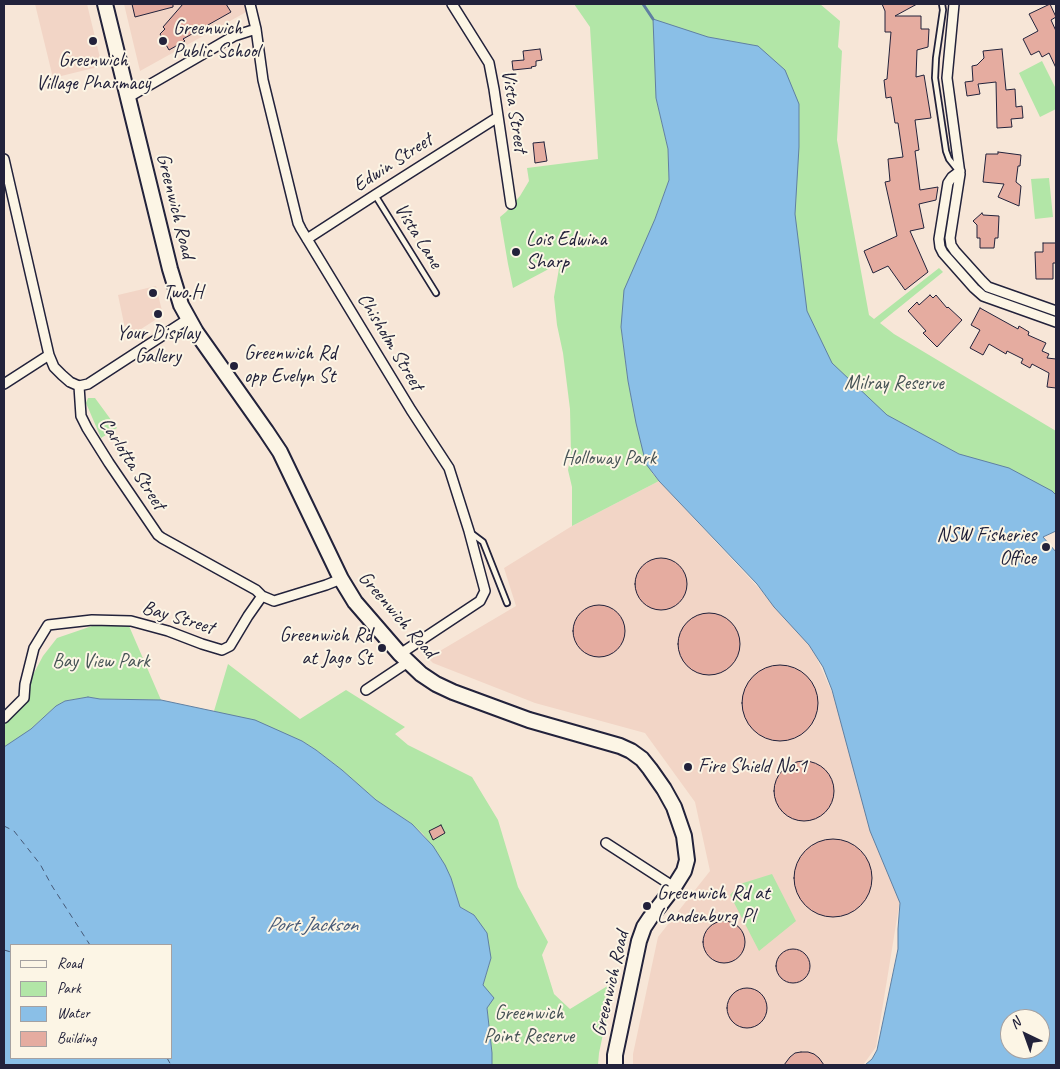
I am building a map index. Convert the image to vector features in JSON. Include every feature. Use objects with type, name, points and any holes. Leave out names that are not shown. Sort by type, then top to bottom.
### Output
[{"type":"street","name":"Greenwich Road","points":[[105,4],[178,297],[188,320],[276,447],[341,579],[355,602],[404,658],[421,674],[436,684],[529,720],[631,750],[642,759],[664,789],[674,807],[684,836],[687,860],[684,871],[650,918],[639,940],[615,1055],[615,1065]]},
{"type":"street","name":"Chisholm Street","points":[[250,4],[256,29],[262,80],[298,223],[411,410],[449,468],[485,591],[480,601],[404,658],[366,690]]},
{"type":"street","name":"Vista Street","points":[[452,4],[489,63],[510,204]]},
{"type":"street","points":[[954,4],[947,78],[960,171],[950,238],[951,243],[954,249],[988,287],[1056,311]]},
{"type":"street","points":[[127,98],[234,36],[256,29]]},
{"type":"street","name":"Edwin Street","points":[[307,239],[498,117]]},
{"type":"street","points":[[4,159],[49,355],[54,367],[70,382],[79,386],[88,384],[188,320]]},
{"type":"street","points":[[960,171],[948,183],[939,239],[940,248],[943,253],[983,296],[1056,322]]},
{"type":"street","points":[[4,384],[49,355]]},
{"type":"street","name":"Carlotta Street","points":[[79,386],[81,416],[87,428],[158,535],[256,590],[262,596]]},
{"type":"street","points":[[262,596],[274,601],[341,579]]},
{"type":"street","name":"Bay Street","points":[[4,718],[24,698],[25,684],[34,648],[48,625],[92,620],[131,621],[168,631],[222,650],[230,646],[262,596]]},
{"type":"street","points":[[606,844],[674,887]]},
{"type":"lane","points":[[942,4],[943,10],[936,58],[936,78],[949,159],[960,171]]},
{"type":"lane","name":"Vista Lane","points":[[374,195],[436,293]]},
{"type":"lane","points":[[469,531],[483,542],[507,603]]},
{"type":"shaded area","points":[[35,4],[87,4],[102,66],[53,78]]},
{"type":"shaded area","name":"Greenwich Public School","points":[[124,4],[246,4],[248,11],[140,71]]},
{"type":"shaded area","points":[[156,286],[163,315],[127,338],[118,295]]},
{"type":"shaded area","points":[[659,481],[810,643],[838,706],[900,900],[876,1047],[863,1065],[633,1065],[633,1054],[658,937],[710,871],[695,802],[645,733],[535,703],[433,663],[428,658],[516,606],[504,568],[572,526]]},
{"type":"green space","points":[[574,4],[820,4],[840,21],[838,47],[842,51],[837,140],[869,315],[874,319],[939,268],[943,272],[880,323],[894,334],[1056,431],[1056,495],[1053,492],[968,459],[847,394],[794,293],[754,46],[708,37],[656,98],[668,149],[669,180],[621,327],[635,416],[652,473],[659,481],[572,526],[572,487],[568,470],[571,453],[570,409],[554,297],[560,263],[513,288],[500,217],[520,196],[529,181],[527,168],[598,159],[590,27]]},
{"type":"green space","points":[[1042,61],[1056,89],[1056,109],[1040,117],[1019,73]]},
{"type":"green space","points":[[1049,178],[1053,217],[1035,219],[1031,179]]},
{"type":"green space","points":[[88,398],[95,398],[117,428],[101,438],[86,403]]},
{"type":"green space","name":"Bay View Park","points":[[95,625],[129,626],[161,700],[100,699],[88,697],[65,701],[56,706],[22,736],[4,747],[4,719],[19,701],[43,656],[57,638]]},
{"type":"green space","name":"Greenwich Point Reserve","points":[[228,664],[300,719],[346,690],[405,727],[395,734],[408,745],[472,777],[498,820],[518,887],[548,942],[542,955],[554,994],[570,1009],[614,982],[598,1065],[492,1065],[483,985],[491,958],[474,915],[460,907],[451,878],[437,853],[423,834],[412,824],[376,800],[342,770],[302,741],[214,711]]},
{"type":"green space","points":[[772,874],[796,921],[759,951],[730,895],[740,884]]},
{"type":"water","points":[[653,19],[708,37],[758,46],[785,70],[799,104],[799,147],[795,214],[807,311],[832,363],[887,415],[959,454],[1009,468],[1056,495],[1056,531],[1043,537],[1056,552],[1056,1065],[865,1065],[872,1059],[877,1050],[898,949],[900,903],[870,831],[832,690],[823,667],[809,645],[774,607],[757,584],[659,481],[646,464],[636,423],[621,327],[624,290],[655,219],[669,180],[668,149],[656,98]]},
{"type":"water","name":"Port Jackson","points":[[88,697],[100,699],[161,700],[255,720],[302,741],[316,750],[376,800],[412,824],[433,846],[445,865],[460,907],[474,915],[487,933],[491,958],[483,985],[494,998],[487,1008],[492,1065],[4,1065],[4,747],[31,729],[56,706],[65,701]]},
{"type":"building","points":[[132,4],[173,4],[173,7],[135,17]]},
{"type":"building","points":[[183,4],[226,4],[231,12],[183,39],[185,41],[169,50],[160,34],[165,29],[163,27]]},
{"type":"building","points":[[882,4],[917,4],[895,16],[921,16],[921,29],[929,29],[928,47],[917,50],[916,77],[924,75],[931,118],[915,120],[919,150],[915,151],[920,190],[938,187],[936,200],[919,204],[924,228],[910,231],[928,272],[905,290],[888,266],[873,273],[864,251],[897,236],[885,182],[890,181],[888,159],[903,157],[898,123],[895,123],[891,97],[886,98],[884,80],[887,79],[891,32],[885,32],[885,11]]},
{"type":"building","points":[[1050,4],[1056,17],[1051,20],[1056,31],[1056,68],[1049,53],[1042,57],[1039,51],[1031,55],[1023,39],[1038,31],[1029,14]]},
{"type":"building","points":[[540,49],[542,60],[536,61],[536,66],[513,70],[512,61],[524,60],[523,51]]},
{"type":"building","points":[[1002,49],[1006,90],[1015,89],[1016,107],[1022,106],[1023,118],[1011,119],[1012,127],[997,128],[996,82],[978,84],[980,94],[967,96],[965,82],[973,81],[972,66],[977,65],[984,58],[983,51]]},
{"type":"building","points":[[544,142],[547,161],[535,163],[533,143]]},
{"type":"building","points":[[998,152],[1021,155],[1016,182],[1021,186],[1019,206],[998,197],[1004,184],[983,182],[986,154],[998,154]]},
{"type":"building","points":[[982,213],[983,215],[999,216],[998,238],[995,238],[994,248],[980,248],[980,238],[977,238],[977,225],[973,221]]},
{"type":"building","points":[[1043,243],[1056,243],[1056,263],[1053,263],[1053,279],[1036,279],[1035,252],[1043,252]]},
{"type":"building","points":[[930,295],[933,298],[936,295],[947,308],[962,320],[937,347],[923,333],[926,331],[908,311],[917,302],[919,305]]},
{"type":"building","points":[[980,308],[1018,329],[1019,326],[1029,332],[1028,335],[1046,343],[1042,351],[1049,354],[1047,358],[1056,359],[1056,388],[1047,387],[1049,373],[1032,364],[1030,368],[1021,363],[1023,359],[1007,351],[1006,354],[989,344],[983,355],[970,348],[980,330],[971,325]]},
{"type":"building","points":[[656,558],[666,558],[680,565],[687,579],[687,589],[680,603],[666,610],[656,610],[646,606],[639,599],[635,589],[635,579],[639,569],[646,562]]},
{"type":"building","points":[[594,605],[604,605],[618,612],[625,626],[625,636],[618,650],[604,657],[594,657],[584,653],[577,646],[573,636],[573,626],[577,616],[584,609]]},
{"type":"building","points":[[703,613],[715,613],[731,622],[738,632],[740,644],[738,656],[731,666],[715,675],[703,675],[692,670],[683,661],[678,650],[678,638],[683,627],[692,618]]},
{"type":"building","points":[[773,665],[787,665],[801,671],[812,682],[818,696],[815,718],[807,730],[787,741],[773,741],[759,735],[748,724],[742,710],[742,696],[748,682],[759,671]]},
{"type":"building","points":[[804,761],[821,766],[829,774],[834,791],[829,808],[821,816],[804,821],[787,816],[779,808],[774,791],[779,774],[787,766]]},
{"type":"building","points":[[441,825],[445,833],[433,840],[429,831]]},
{"type":"building","points":[[833,839],[848,842],[860,851],[869,863],[872,878],[869,893],[860,905],[848,914],[833,917],[818,914],[806,905],[797,893],[794,878],[797,863],[806,851],[818,842]]},
{"type":"building","points":[[724,921],[739,927],[745,942],[739,957],[724,963],[709,957],[703,942],[709,927]]},
{"type":"building","points":[[793,949],[805,954],[810,966],[805,978],[793,983],[781,978],[776,966],[781,954]]},
{"type":"building","points":[[743,988],[751,988],[758,991],[764,997],[767,1008],[764,1019],[758,1025],[751,1028],[743,1028],[736,1025],[730,1019],[727,1012],[727,1004],[730,997],[736,991]]},
{"type":"building","points":[[795,1053],[814,1054],[824,1065],[784,1065]]},
{"type":"waterway","points":[[643,4],[653,19]]},
{"type":"ferry route","points":[[4,826],[14,831],[40,864],[89,944]]},
{"type":"ferry route","points":[[4,950],[10,952]]},
{"type":"ferry route","points":[[168,1059],[171,1065]]},
{"type":"place","name":"Greenwich Village Pharmacy","points":[[93,41]]},
{"type":"place","name":"Greenwich Public School","points":[[163,41]]},
{"type":"place","name":"Lois Edwina Sharp","points":[[516,252]]},
{"type":"place","name":"Two.H","points":[[153,293]]},
{"type":"place","name":"Your Display Gallery","points":[[158,314]]},
{"type":"place","name":"Greenwich Rd opp Evelyn St","points":[[234,366]]},
{"type":"place","name":"NSW Fisheries Office","points":[[1046,547]]},
{"type":"place","name":"Greenwich Rd at Jago St","points":[[382,648]]},
{"type":"place","name":"Fire Shield No.1","points":[[688,767]]},
{"type":"place","name":"Greenwich Rd at Landenburg Pl","points":[[647,906]]},
{"type":"park label","name":"Milray Reserve","points":[[894,384]]},
{"type":"park label","name":"Holloway Park","points":[[609,459]]}]
